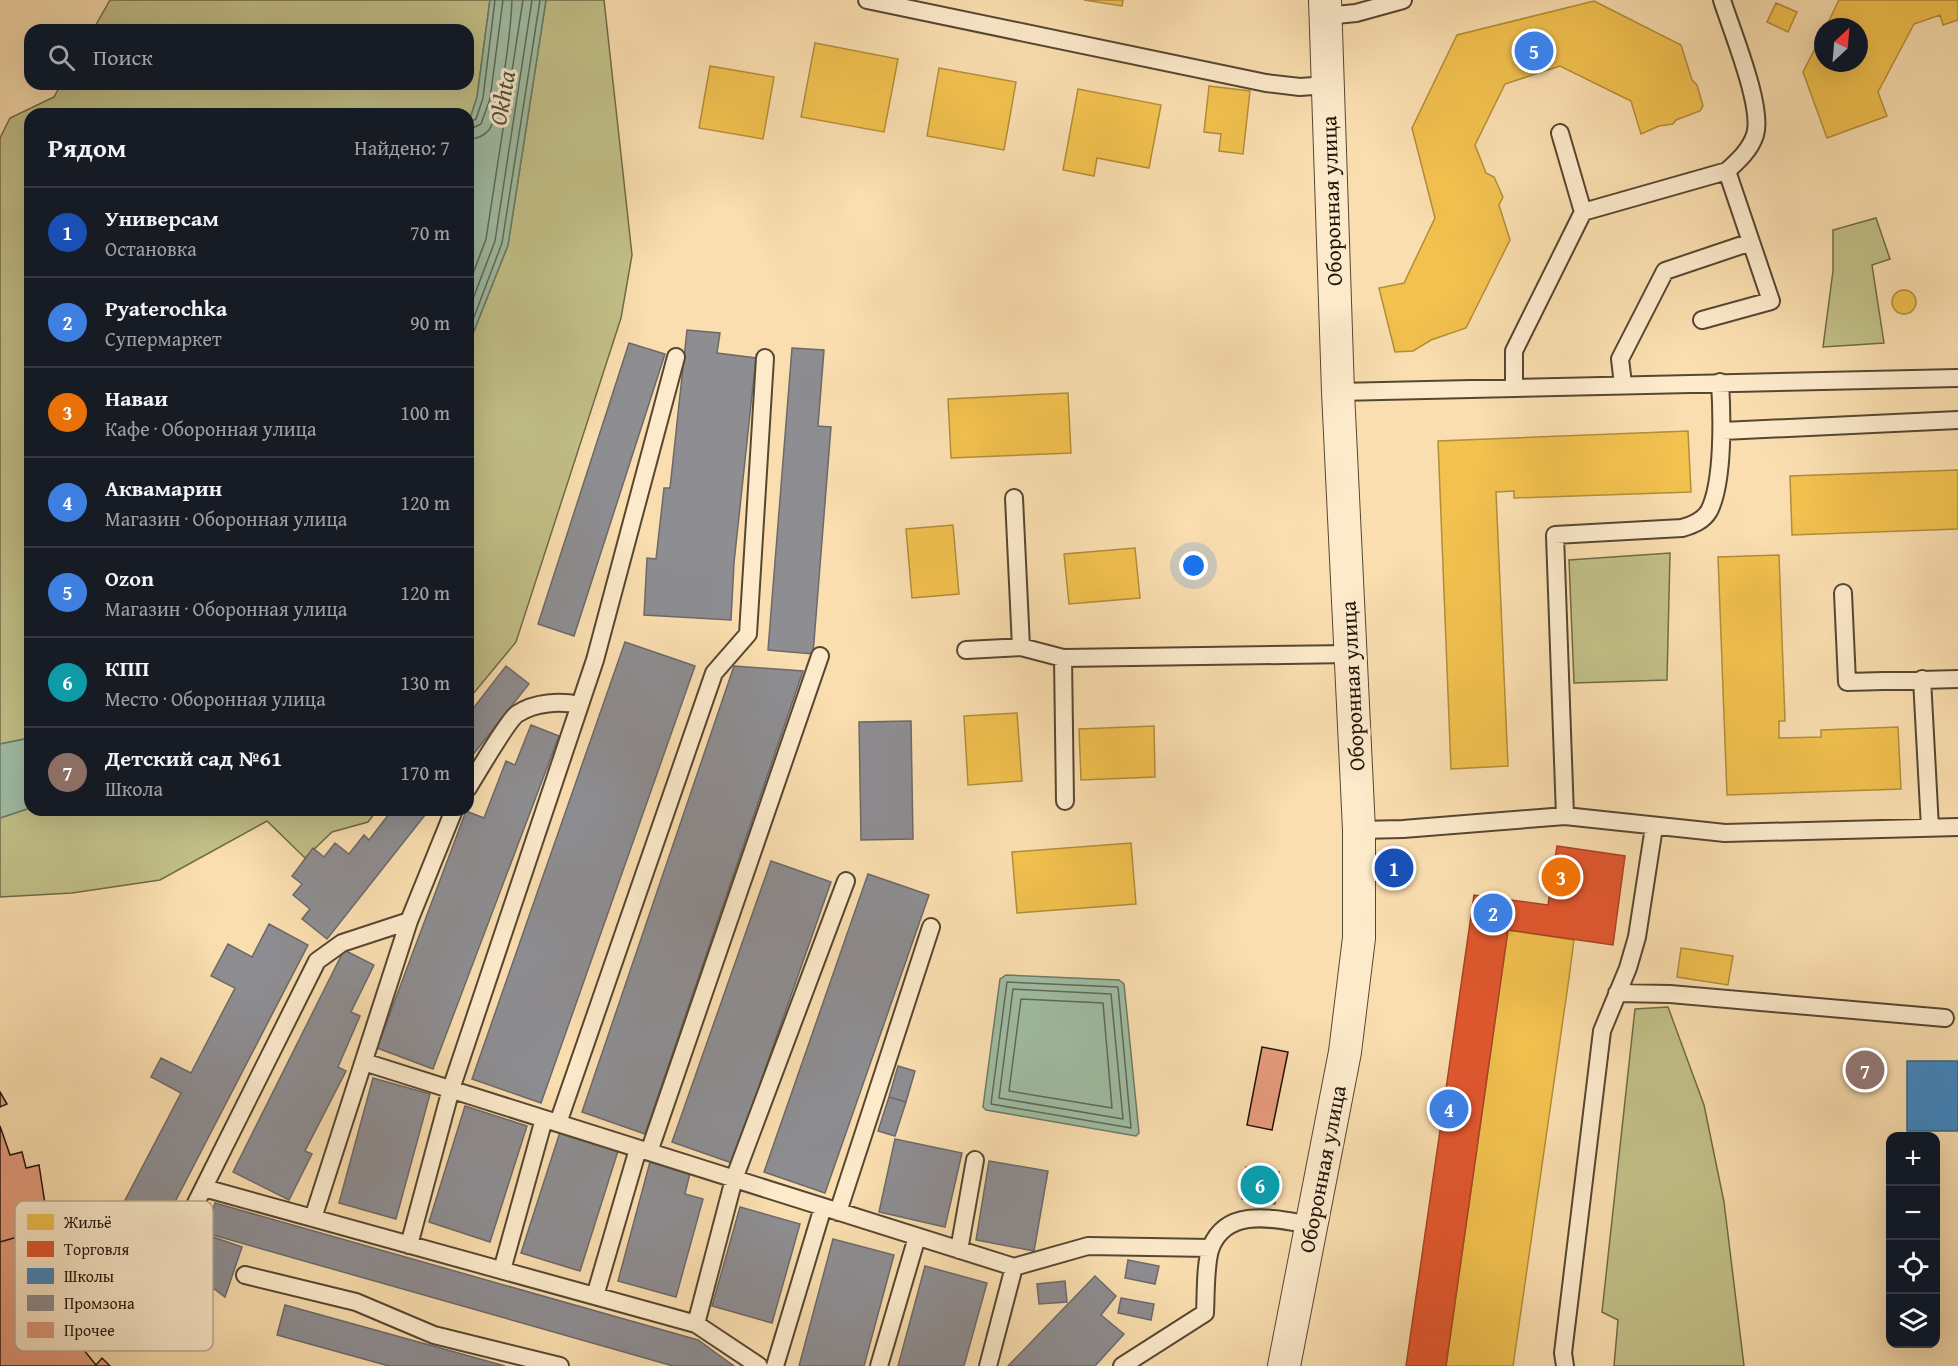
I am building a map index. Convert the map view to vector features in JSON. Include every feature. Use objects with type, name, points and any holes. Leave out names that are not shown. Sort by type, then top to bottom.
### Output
[{"type":"street","name":"Оборонная улица","points":[[1284,1366],[1345,1052],[1358,947],[1359,830],[1338,392],[1325,8]]},
{"type":"lane","points":[[867,0],[1266,83],[1300,87],[1327,86]]},
{"type":"lane","points":[[1325,8],[1356,13],[1403,0]]},
{"type":"lane","points":[[1583,212],[1727,171],[1744,156],[1756,134],[1757,111],[1722,0]]},
{"type":"lane","points":[[1514,387],[1514,351],[1583,212],[1560,134]]},
{"type":"lane","points":[[1702,320],[1771,301],[1727,171]]},
{"type":"lane","points":[[1623,384],[1620,359],[1665,271],[1751,242]]},
{"type":"lane","points":[[409,1245],[451,1089],[595,660],[676,357]]},
{"type":"lane","points":[[502,1270],[551,1121],[714,673],[748,634],[765,358]]},
{"type":"lane","points":[[1338,392],[1958,378]]},
{"type":"lane","points":[[1565,816],[1555,535],[1682,528],[1696,524],[1708,512],[1714,494],[1723,431],[1720,382]]},
{"type":"lane","points":[[1723,431],[1958,420]]},
{"type":"lane","points":[[1014,498],[1021,646]]},
{"type":"lane","points":[[1843,593],[1847,682],[1958,679]]},
{"type":"lane","points":[[966,650],[1021,646],[1063,658],[1351,654]]},
{"type":"lane","points":[[595,1296],[643,1150],[820,656]]},
{"type":"lane","points":[[1063,658],[1065,801]]},
{"type":"lane","points":[[1922,679],[1930,828]]},
{"type":"lane","points":[[474,779],[515,714],[562,701],[580,705]]},
{"type":"lane","points":[[313,1218],[409,921],[452,816]]},
{"type":"lane","points":[[1359,830],[1403,829],[1565,816],[1725,833],[1958,827]]},
{"type":"lane","points":[[1565,1366],[1563,1353],[1602,1031],[1637,937],[1654,826]]},
{"type":"lane","points":[[696,1324],[734,1179],[846,881]]},
{"type":"lane","points":[[197,1201],[317,961],[342,943],[409,921]]},
{"type":"lane","points":[[774,1366],[932,927]]},
{"type":"lane","points":[[1617,993],[1670,994],[1945,1018]]},
{"type":"lane","points":[[364,1062],[1014,1267],[1088,1246],[1211,1248]]},
{"type":"lane","points":[[958,1250],[975,1160]]},
{"type":"lane","points":[[204,1188],[696,1324],[759,1366]]},
{"type":"lane","points":[[1122,1366],[1205,1313],[1211,1248],[1220,1232],[1239,1219],[1270,1218],[1312,1225]]},
{"type":"lane","points":[[879,1366],[917,1237]]},
{"type":"lane","points":[[988,1366],[1014,1267]]},
{"type":"lane","points":[[245,1275],[356,1302],[434,1335],[560,1366]]},
{"type":"shaded area","points":[[110,0],[490,0],[477,97],[473,108],[31,108],[54,97],[58,90],[474,90],[474,24],[96,24]]},
{"type":"shaded area","points":[[546,0],[604,0],[632,255],[621,318],[516,642],[474,693],[474,331],[508,245]]},
{"type":"shaded area","points":[[24,111],[24,739],[0,744],[0,138],[10,118]]},
{"type":"shaded area","points":[[1876,218],[1890,259],[1872,265],[1884,343],[1823,347],[1833,271],[1833,230]]},
{"type":"shaded area","points":[[1670,553],[1667,680],[1574,683],[1569,560]]},
{"type":"shaded area","points":[[24,810],[24,816],[372,816],[368,822],[332,832],[305,858],[267,821],[160,880],[72,893],[0,897],[0,818]]},
{"type":"shaded area","points":[[1668,1007],[1704,1105],[1724,1202],[1744,1366],[1614,1366],[1618,1320],[1602,1312],[1635,1009]]},
{"type":"water","name":"Okhta","points":[[490,0],[546,0],[508,245],[474,331],[473,108],[477,97]]},
{"type":"water","points":[[24,739],[24,810],[0,818],[0,744]]},
{"type":"water","points":[[1006,975],[1119,980],[1124,984],[1139,1133],[1136,1136],[986,1110],[983,1107],[1000,979]]},
{"type":"building: Жильё","points":[[1084,0],[1123,0],[1122,6]]},
{"type":"building: Жильё","points":[[1839,0],[1958,0],[1958,20],[1943,25],[1940,15],[1914,24],[1878,92],[1887,116],[1827,138],[1803,72],[1814,51],[1814,72],[1868,72],[1868,18],[1830,18]]},
{"type":"building: Жильё","points":[[1594,1],[1681,45],[1703,106],[1700,111],[1676,120],[1673,124],[1659,126],[1641,134],[1631,101],[1560,66],[1505,84],[1475,145],[1486,173],[1494,177],[1503,197],[1499,205],[1510,240],[1466,328],[1431,340],[1413,351],[1395,352],[1379,288],[1404,283],[1435,218],[1412,128],[1457,35]]},
{"type":"building: Жильё","points":[[1776,3],[1797,12],[1788,32],[1767,22]]},
{"type":"building: Жильё","points":[[815,43],[898,59],[884,132],[801,117]]},
{"type":"building: Жильё","points":[[710,66],[774,77],[763,139],[699,128]]},
{"type":"building: Жильё","points":[[939,68],[1016,82],[1004,150],[927,136]]},
{"type":"building: Жильё","points":[[1209,86],[1250,91],[1243,154],[1219,151],[1221,134],[1204,132]]},
{"type":"building: Жильё","points":[[1078,89],[1161,105],[1149,168],[1097,158],[1094,176],[1063,170]]},
{"type":"building: Жильё","points":[[1904,290],[1909,291],[1915,297],[1915,307],[1909,313],[1904,314],[1899,313],[1893,307],[1892,302],[1893,297],[1899,291]]},
{"type":"building: Жильё","points":[[1068,393],[1071,453],[951,458],[948,399]]},
{"type":"building: Жильё","points":[[1688,431],[1691,492],[1514,498],[1514,491],[1496,492],[1508,766],[1451,769],[1438,441]]},
{"type":"building: Жильё","points":[[1958,470],[1958,529],[1792,535],[1790,476]]},
{"type":"building: Жильё","points":[[953,525],[959,594],[912,598],[906,529]]},
{"type":"building: Жильё","points":[[1135,548],[1140,598],[1069,604],[1064,554]]},
{"type":"building: Жильё","points":[[1779,555],[1785,721],[1779,721],[1779,738],[1821,737],[1821,730],[1898,727],[1901,789],[1727,795],[1718,557]]},
{"type":"building: Жильё","points":[[1017,713],[1022,781],[968,785],[964,716]]},
{"type":"building: Жильё","points":[[1154,726],[1155,777],[1081,780],[1079,729]]},
{"type":"building: Жильё","points":[[1131,843],[1136,904],[1017,913],[1012,852]]},
{"type":"building: Жильё","points":[[1508,930],[1574,940],[1569,978],[1513,1366],[1446,1366]]},
{"type":"building: Жильё","points":[[1681,948],[1733,956],[1728,985],[1677,977]]},
{"type":"building: Торговля","points":[[1557,846],[1625,856],[1613,945],[1508,930],[1446,1366],[1406,1366],[1474,895],[1548,905]]},
{"type":"building: Школы","points":[[1907,1061],[1958,1061],[1958,1131],[1907,1131]]},
{"type":"building: Промзона","points":[[687,330],[720,333],[717,353],[756,358],[734,563],[731,620],[644,615],[647,558],[656,559],[664,488],[670,488]]},
{"type":"building: Промзона","points":[[629,343],[665,354],[574,636],[538,624]]},
{"type":"building: Промзона","points":[[792,348],[824,350],[818,426],[831,427],[813,654],[768,650]]},
{"type":"building: Промзона","points":[[625,642],[695,666],[541,1103],[472,1079]]},
{"type":"building: Промзона","points":[[506,666],[529,684],[474,753],[474,707]]},
{"type":"building: Промзона","points":[[734,666],[803,671],[645,1134],[582,1112]]},
{"type":"building: Промзона","points":[[911,721],[913,839],[861,840],[859,722]]},
{"type":"building: Промзона","points":[[531,725],[559,736],[433,1069],[377,1048],[464,816],[474,816],[474,814],[484,818],[506,761],[515,765]]},
{"type":"building: Промзона","points":[[387,816],[424,816],[327,939],[302,919],[310,909],[293,895],[302,884],[292,876],[313,848],[324,857],[335,843],[349,854],[364,835],[369,840]]},
{"type":"building: Промзона","points":[[771,861],[831,882],[732,1163],[672,1142]]},
{"type":"building: Промзона","points":[[868,874],[929,895],[825,1193],[764,1172]]},
{"type":"building: Промзона","points":[[269,924],[308,945],[175,1201],[125,1201],[181,1093],[151,1077],[161,1058],[191,1073],[235,988],[211,976],[228,944],[252,957]]},
{"type":"building: Промзона","points":[[344,950],[374,965],[351,1012],[360,1016],[338,1067],[346,1071],[305,1151],[312,1154],[289,1200],[233,1172]]},
{"type":"building: Промзона","points":[[898,1066],[915,1071],[906,1102],[889,1097]]},
{"type":"building: Промзона","points":[[373,1078],[430,1094],[396,1219],[339,1203]]},
{"type":"building: Промзона","points":[[889,1097],[906,1102],[895,1136],[878,1131]]},
{"type":"building: Промзона","points":[[465,1106],[527,1126],[490,1242],[429,1222]]},
{"type":"building: Промзона","points":[[560,1132],[618,1151],[580,1271],[521,1253]]},
{"type":"building: Промзона","points":[[895,1139],[962,1153],[945,1227],[879,1212]]},
{"type":"building: Промзона","points":[[989,1161],[1048,1171],[1034,1251],[976,1240]]},
{"type":"building: Промзона","points":[[650,1162],[690,1173],[685,1194],[703,1199],[676,1297],[618,1281]]},
{"type":"building: Промзона","points":[[1246,1167],[1279,1172],[1275,1204],[1242,1199]]},
{"type":"building: Промзона","points":[[215,1203],[698,1340],[734,1366],[673,1366],[213,1235]]},
{"type":"building: Промзона","points":[[740,1207],[800,1224],[772,1323],[712,1306]]},
{"type":"building: Промзона","points":[[213,1237],[242,1247],[225,1297],[213,1288]]},
{"type":"building: Промзона","points":[[833,1239],[894,1255],[864,1366],[799,1366]]},
{"type":"building: Промзона","points":[[1128,1260],[1159,1266],[1155,1284],[1125,1278]]},
{"type":"building: Промзона","points":[[925,1266],[987,1283],[964,1366],[898,1366]]},
{"type":"building: Промзона","points":[[1095,1276],[1116,1296],[1101,1315],[1124,1334],[1095,1366],[1008,1366]]},
{"type":"building: Промзона","points":[[1065,1281],[1067,1302],[1039,1304],[1037,1284]]},
{"type":"building: Промзона","points":[[1121,1298],[1154,1304],[1151,1320],[1118,1313]]},
{"type":"building: Промзона","points":[[285,1305],[505,1366],[389,1366],[277,1335]]},
{"type":"building: Прочее","points":[[1262,1047],[1288,1052],[1272,1130],[1247,1125]]},
{"type":"building: Прочее","points":[[0,1092],[7,1104],[0,1107]]},
{"type":"building: Прочее","points":[[0,1126],[10,1155],[22,1152],[26,1168],[39,1165],[45,1201],[15,1201],[15,1238],[0,1242]]},
{"type":"building: Прочее","points":[[15,1238],[15,1351],[85,1351],[96,1365],[102,1358],[110,1366],[0,1366],[0,1242]]},
{"type":"place","name":"Ozon","points":[[1534,51]]},
{"type":"place","name":"Универсам","points":[[1394,868]]},
{"type":"place","name":"Наваи","points":[[1561,877]]},
{"type":"place","name":"Pyaterochka","points":[[1493,913]]},
{"type":"place","name":"Детский сад №61","points":[[1865,1070]]},
{"type":"place","name":"Аквамарин","points":[[1449,1109]]},
{"type":"place","name":"КПП","points":[[1260,1185]]}]
